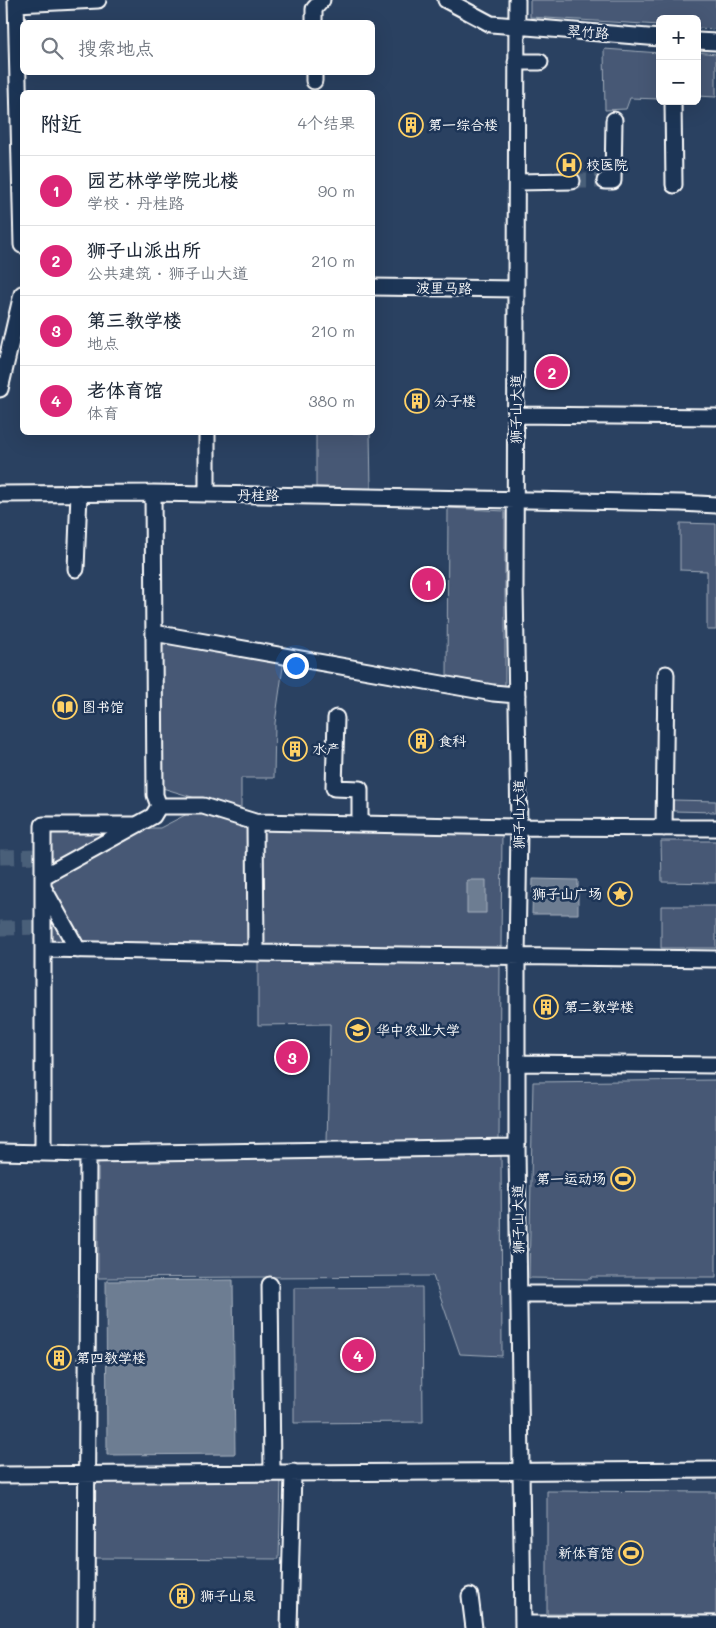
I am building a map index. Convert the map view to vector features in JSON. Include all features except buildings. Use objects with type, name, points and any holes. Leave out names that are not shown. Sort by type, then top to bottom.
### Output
[{"type":"street","points":[[20,164],[16,2],[98,0]]},
{"type":"street","points":[[314,20],[314,9],[322,0]]},
{"type":"street","name":"翠竹路","points":[[446,0],[491,24],[656,38]]},
{"type":"street","name":"狮子山大道","points":[[517,0],[516,500],[519,827],[517,1147],[523,1626]]},
{"type":"street","points":[[701,41],[716,42]]},
{"type":"street","points":[[516,62],[540,62]]},
{"type":"street","points":[[673,105],[674,185]]},
{"type":"street","points":[[605,181],[614,181],[614,120]]},
{"type":"street","points":[[517,182],[572,181]]},
{"type":"street","name":"波里马路","points":[[375,287],[516,289]]},
{"type":"street","points":[[0,389],[20,303]]},
{"type":"street","points":[[516,415],[716,417]]},
{"type":"street","points":[[207,494],[208,435]]},
{"type":"street","points":[[76,569],[79,493]]},
{"type":"street","points":[[153,493],[155,795],[159,806]]},
{"type":"street","name":"丹桂路","points":[[0,494],[153,493],[681,502],[716,505]]},
{"type":"street","points":[[154,634],[493,693],[518,695]]},
{"type":"street","points":[[664,828],[666,674]]},
{"type":"street","points":[[336,718],[334,788],[360,789],[360,824]]},
{"type":"street","points":[[159,806],[203,806],[255,822],[519,827],[716,828]]},
{"type":"street","points":[[44,882],[153,816],[159,806]]},
{"type":"street","points":[[255,822],[256,953]]},
{"type":"street","points":[[43,1152],[43,825],[136,825]]},
{"type":"street","points":[[44,882],[78,950]]},
{"type":"street","points":[[44,949],[517,958],[716,959]]},
{"type":"street","points":[[518,1062],[716,1065]]},
{"type":"street","points":[[0,1152],[88,1154],[517,1147]]},
{"type":"street","points":[[86,1628],[88,1154]]},
{"type":"street","points":[[270,1285],[272,1472]]},
{"type":"street","points":[[519,1294],[716,1294]]},
{"type":"street","points":[[0,1474],[521,1473],[716,1470]]},
{"type":"street","points":[[289,1628],[292,1472]]},
{"type":"street","points":[[470,1596],[474,1628]]},
{"type":"street","points":[[523,1626],[716,1624]]},
{"type":"shaded area","points":[[530,0],[716,0],[716,29],[701,28],[701,15],[656,15],[656,25],[530,17]]},
{"type":"shaded area","points":[[604,49],[656,53],[656,99],[630,98],[626,109],[605,110]]},
{"type":"shaded area","points":[[701,52],[716,54],[716,97],[701,96]]},
{"type":"shaded area","points":[[316,435],[370,435],[371,489],[316,487]]},
{"type":"shaded area","points":[[448,508],[505,511],[505,689],[447,679]]},
{"type":"shaded area","points":[[680,523],[716,524],[716,630],[707,630],[707,571],[680,570]]},
{"type":"shaded area","points":[[158,639],[284,660],[275,723],[274,778],[241,778],[241,812],[156,786]]},
{"type":"shaded area","points":[[673,800],[716,801],[716,812],[673,811]]},
{"type":"shaded area","points":[[195,810],[248,828],[502,832],[501,947],[249,948],[49,944],[48,829],[160,828]]},
{"type":"shaded area","points":[[661,841],[716,841],[716,883],[662,882]]},
{"type":"shaded area","points":[[533,879],[578,880],[578,914],[532,914]]},
{"type":"shaded area","points":[[467,880],[486,880],[486,913],[467,913]]},
{"type":"shaded area","points":[[661,906],[716,906],[716,948],[661,948]]},
{"type":"shaded area","points":[[258,960],[500,963],[499,1139],[327,1142],[330,1024],[258,1025]]},
{"type":"shaded area","name":"第一运动场","points":[[716,1080],[716,1277],[529,1278],[533,1082]]},
{"type":"shaded area","points":[[501,1155],[502,1356],[460,1354],[433,1276],[98,1278],[98,1157]]},
{"type":"shaded area","points":[[233,1280],[235,1454],[107,1455],[106,1281]]},
{"type":"shaded area","points":[[422,1287],[423,1422],[294,1423],[294,1288]]},
{"type":"shaded area","points":[[104,1478],[281,1479],[279,1559],[95,1558],[95,1485]]},
{"type":"shaded area","name":"新体育馆","points":[[547,1491],[716,1492],[716,1615],[547,1614]]},
{"type":"tunnel","points":[[572,181],[605,181]]},
{"type":"tunnel","points":[[0,857],[43,856]]},
{"type":"tunnel","points":[[0,928],[43,927]]},
{"type":"place","name":"第一综合楼","points":[[411,125]]},
{"type":"place","name":"校医院","points":[[569,165]]},
{"type":"place","name":"狮子山派出所","points":[[552,372]]},
{"type":"place","name":"分子楼","points":[[417,401]]},
{"type":"place","name":"园艺林学学院北楼","points":[[428,584]]},
{"type":"place","name":"图书馆","points":[[65,707]]},
{"type":"place","name":"食科","points":[[421,741]]},
{"type":"place","name":"水产","points":[[295,749]]},
{"type":"place","name":"狮子山广场","points":[[620,894]]},
{"type":"place","name":"第二教学楼","points":[[546,1007]]},
{"type":"place","name":"华中农业大学","points":[[358,1030]]},
{"type":"place","name":"第三教学楼","points":[[292,1057]]},
{"type":"place","name":"第一运动场","points":[[623,1179]]},
{"type":"place","name":"老体育馆","points":[[358,1355]]},
{"type":"place","name":"第四教学楼","points":[[59,1358]]},
{"type":"place","name":"新体育馆","points":[[631,1553]]},
{"type":"place","name":"狮子山泉","points":[[182,1596]]}]
